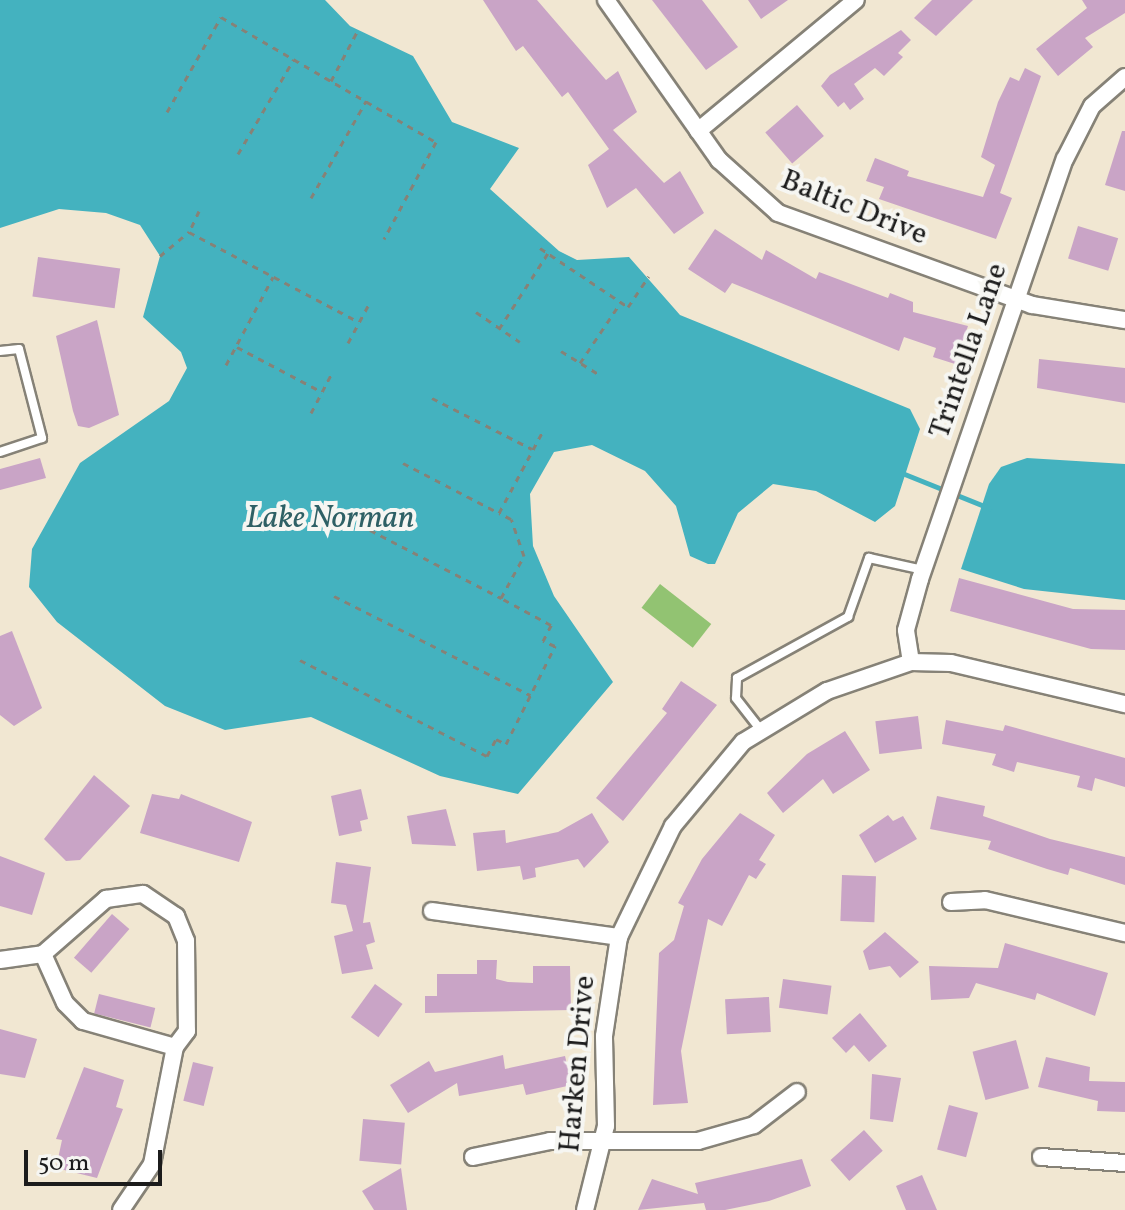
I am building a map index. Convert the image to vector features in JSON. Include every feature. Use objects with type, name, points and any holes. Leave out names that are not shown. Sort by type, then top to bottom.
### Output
[{"type":"street","name":"Baltic Drive","points":[[606,0],[698,131],[740,184],[778,213],[1069,315],[1125,320]]},
{"type":"street","points":[[698,131],[856,0]]},
{"type":"street","name":"Trintella Lane","points":[[911,662],[906,630],[923,570],[1073,136],[1092,106],[1125,77]]},
{"type":"street","name":"Harken Drive","points":[[585,1210],[604,1139],[607,1001],[619,937],[673,826],[760,729],[827,691],[911,662],[951,663],[1125,704]]},
{"type":"street","points":[[0,960],[43,954],[106,899],[129,893],[157,899],[176,916],[188,954],[187,1031],[175,1047],[152,1164],[121,1210]]},
{"type":"street","points":[[951,902],[985,900],[1125,933]]},
{"type":"street","points":[[432,911],[619,937]]},
{"type":"street","points":[[43,954],[65,1003],[83,1021],[175,1047]]},
{"type":"street","points":[[473,1157],[550,1141],[698,1141],[754,1125],[797,1092]]},
{"type":"street","points":[[1041,1157],[1125,1163]]},
{"type":"lane","points":[[0,351],[19,349],[42,438],[0,452]]},
{"type":"lane","points":[[760,729],[736,698],[737,678],[848,617],[869,558],[923,570]]},
{"type":"path","points":[[167,112],[221,17],[366,101],[436,142],[384,239]]},
{"type":"path","points":[[331,81],[358,30]]},
{"type":"path","points":[[238,154],[294,59]]},
{"type":"path","points":[[311,198],[366,101]]},
{"type":"path","points":[[160,256],[189,232],[199,211]]},
{"type":"path","points":[[189,232],[359,322]]},
{"type":"path","points":[[540,248],[628,307],[649,276]]},
{"type":"path","points":[[499,329],[548,253]]},
{"type":"path","points":[[226,365],[273,277]]},
{"type":"path","points":[[580,363],[621,302]]},
{"type":"path","points":[[348,343],[369,304]]},
{"type":"path","points":[[476,312],[520,342]]},
{"type":"path","points":[[236,346],[322,392]]},
{"type":"path","points":[[561,351],[600,375]]},
{"type":"path","points":[[311,413],[332,373]]},
{"type":"path","points":[[432,398],[533,449]]},
{"type":"path","points":[[499,513],[543,431]]},
{"type":"path","points":[[403,463],[511,519],[524,556],[501,598]]},
{"type":"path","points":[[300,660],[487,756],[496,739],[506,744],[555,646],[543,641],[551,625],[370,530]]},
{"type":"path","points":[[334,596],[530,695]]},
{"type":"green space","points":[[660,584],[711,624],[693,648],[642,608]]},
{"type":"water","name":"Lake Norman","points":[[0,0],[325,0],[350,26],[413,56],[452,122],[519,148],[490,189],[559,251],[577,260],[629,257],[680,315],[910,409],[920,429],[895,506],[875,522],[816,491],[773,484],[738,513],[715,564],[708,564],[690,556],[676,506],[645,471],[592,445],[554,452],[530,494],[533,546],[554,596],[613,682],[518,794],[440,776],[311,717],[225,730],[165,706],[57,622],[29,587],[32,549],[80,463],[169,401],[187,368],[181,352],[143,317],[160,256],[140,225],[106,213],[59,209],[0,228]]},
{"type":"water","points":[[1027,458],[1125,464],[1125,600],[1024,589],[961,569],[989,484],[1001,467]]},
{"type":"building","points":[[483,0],[537,0],[606,80],[618,71],[637,112],[613,130],[664,183],[680,171],[704,213],[674,234],[636,188],[607,208],[588,165],[609,149],[568,92],[562,97],[523,46],[516,51]]},
{"type":"building","points":[[652,0],[702,0],[738,47],[706,70]]},
{"type":"building","points":[[748,0],[788,0],[761,19]]},
{"type":"building","points":[[932,0],[973,0],[936,36],[914,18]]},
{"type":"building","points":[[1082,0],[1125,0],[1125,13],[1085,38],[1093,47],[1058,76],[1036,49],[1087,8]]},
{"type":"building","points":[[901,30],[911,40],[898,53],[903,57],[884,76],[875,68],[854,84],[864,99],[850,110],[844,102],[838,107],[821,86],[830,75]]},
{"type":"building","points":[[1025,68],[1041,76],[1000,193],[1012,198],[996,239],[879,199],[884,187],[866,181],[875,158],[909,171],[907,176],[983,197],[995,165],[981,157],[998,102],[1010,77],[1019,81]]},
{"type":"building","points":[[797,105],[824,136],[792,163],[765,133]]},
{"type":"building","points":[[1122,131],[1125,131],[1125,191],[1105,185]]},
{"type":"building","points":[[1078,226],[1118,238],[1108,271],[1068,259]]},
{"type":"building","points":[[715,229],[762,260],[766,250],[816,279],[819,272],[888,298],[890,293],[913,302],[913,312],[968,326],[955,364],[933,357],[936,348],[904,337],[899,351],[732,283],[725,293],[688,269]]},
{"type":"building","points":[[38,257],[120,269],[115,308],[32,297]]},
{"type":"building","points":[[97,320],[119,415],[89,428],[78,426],[56,336]]},
{"type":"building","points":[[1039,359],[1125,368],[1125,403],[1037,388]]},
{"type":"building","points":[[40,458],[46,478],[0,490],[0,469]]},
{"type":"building","points":[[959,578],[1073,609],[1125,610],[1125,650],[1091,649],[950,611]]},
{"type":"building","points":[[12,631],[42,708],[14,726],[0,715],[0,636]]},
{"type":"building","points":[[681,681],[717,705],[623,821],[596,798],[667,713],[662,709]]},
{"type":"building","points":[[918,716],[922,749],[879,754],[875,721]]},
{"type":"building","points":[[946,720],[1003,731],[1005,725],[1125,758],[1125,787],[1095,778],[1092,791],[1077,787],[1080,776],[1017,762],[1014,772],[992,765],[996,754],[942,744]]},
{"type":"building","points":[[845,731],[870,770],[833,794],[823,779],[783,813],[767,793],[807,754]]},
{"type":"building","points":[[94,775],[130,806],[80,860],[66,861],[44,839]]},
{"type":"building","points":[[361,789],[368,819],[360,821],[362,831],[339,836],[331,796]]},
{"type":"building","points":[[152,794],[179,799],[181,794],[252,822],[239,862],[140,833]]},
{"type":"building","points":[[937,796],[985,806],[983,816],[1050,839],[1125,857],[1125,885],[1070,868],[1068,875],[1047,869],[988,849],[991,841],[930,829]]},
{"type":"building","points":[[446,809],[456,846],[412,844],[407,816]]},
{"type":"building","points":[[592,813],[609,842],[584,868],[578,859],[535,868],[536,877],[523,880],[520,866],[477,871],[473,833],[505,830],[506,843],[558,832]]},
{"type":"building","points":[[740,813],[775,835],[759,860],[766,864],[756,879],[749,875],[722,926],[708,919],[681,1051],[688,1103],[653,1105],[659,953],[674,940],[684,906],[678,903],[702,859]]},
{"type":"building","points":[[888,815],[893,821],[903,816],[917,839],[875,863],[859,835]]},
{"type":"building","points":[[0,856],[45,873],[32,915],[0,906]]},
{"type":"building","points":[[336,862],[371,867],[363,923],[370,922],[375,942],[366,945],[373,969],[342,974],[334,936],[353,931],[346,905],[331,903]]},
{"type":"building","points":[[842,875],[876,876],[874,922],[840,921]]},
{"type":"building","points":[[112,914],[129,929],[91,973],[74,958]]},
{"type":"building","points":[[885,932],[919,962],[900,978],[890,966],[869,970],[863,951]]},
{"type":"building","points":[[1005,943],[1108,973],[1095,1016],[1037,993],[1035,1000],[976,983],[969,998],[931,1000],[929,966],[998,968]]},
{"type":"building","points":[[477,960],[497,960],[496,979],[508,982],[533,983],[533,966],[570,966],[571,1010],[425,1013],[425,996],[437,996],[437,974],[477,974]]},
{"type":"building","points":[[783,979],[832,986],[827,1015],[779,1008]]},
{"type":"building","points":[[375,984],[403,1004],[378,1037],[351,1017]]},
{"type":"building","points":[[99,994],[155,1008],[150,1027],[94,1013]]},
{"type":"building","points":[[769,997],[771,1032],[727,1034],[725,999]]},
{"type":"building","points":[[860,1013],[887,1046],[869,1062],[854,1045],[846,1053],[832,1038]]},
{"type":"building","points":[[0,1029],[37,1039],[25,1078],[0,1074]]},
{"type":"building","points":[[1016,1040],[1029,1088],[985,1100],[973,1052]]},
{"type":"building","points":[[503,1055],[505,1069],[565,1056],[572,1085],[526,1095],[523,1084],[459,1096],[457,1083],[408,1113],[390,1085],[429,1061],[435,1072]]},
{"type":"building","points":[[1046,1057],[1090,1067],[1089,1081],[1125,1082],[1125,1112],[1097,1111],[1098,1101],[1038,1087]]},
{"type":"building","points":[[193,1062],[213,1067],[204,1106],[183,1101]]},
{"type":"building","points":[[84,1067],[124,1080],[116,1107],[123,1109],[97,1178],[56,1168],[62,1140],[56,1139]]},
{"type":"building","points":[[872,1074],[901,1078],[893,1122],[870,1119]]},
{"type":"building","points":[[949,1105],[978,1113],[966,1157],[937,1149]]},
{"type":"building","points":[[363,1119],[405,1123],[401,1165],[359,1161]]},
{"type":"building","points":[[864,1130],[883,1151],[849,1181],[831,1160]]},
{"type":"building","points":[[802,1159],[811,1186],[769,1201],[725,1210],[706,1210],[704,1203],[638,1210],[652,1179],[698,1194],[695,1183]]},
{"type":"building","points":[[401,1168],[407,1210],[374,1210],[362,1191]]},
{"type":"building","points":[[922,1175],[937,1210],[906,1210],[896,1186]]},
{"type":"waterway","points":[[902,473],[989,508]]}]
